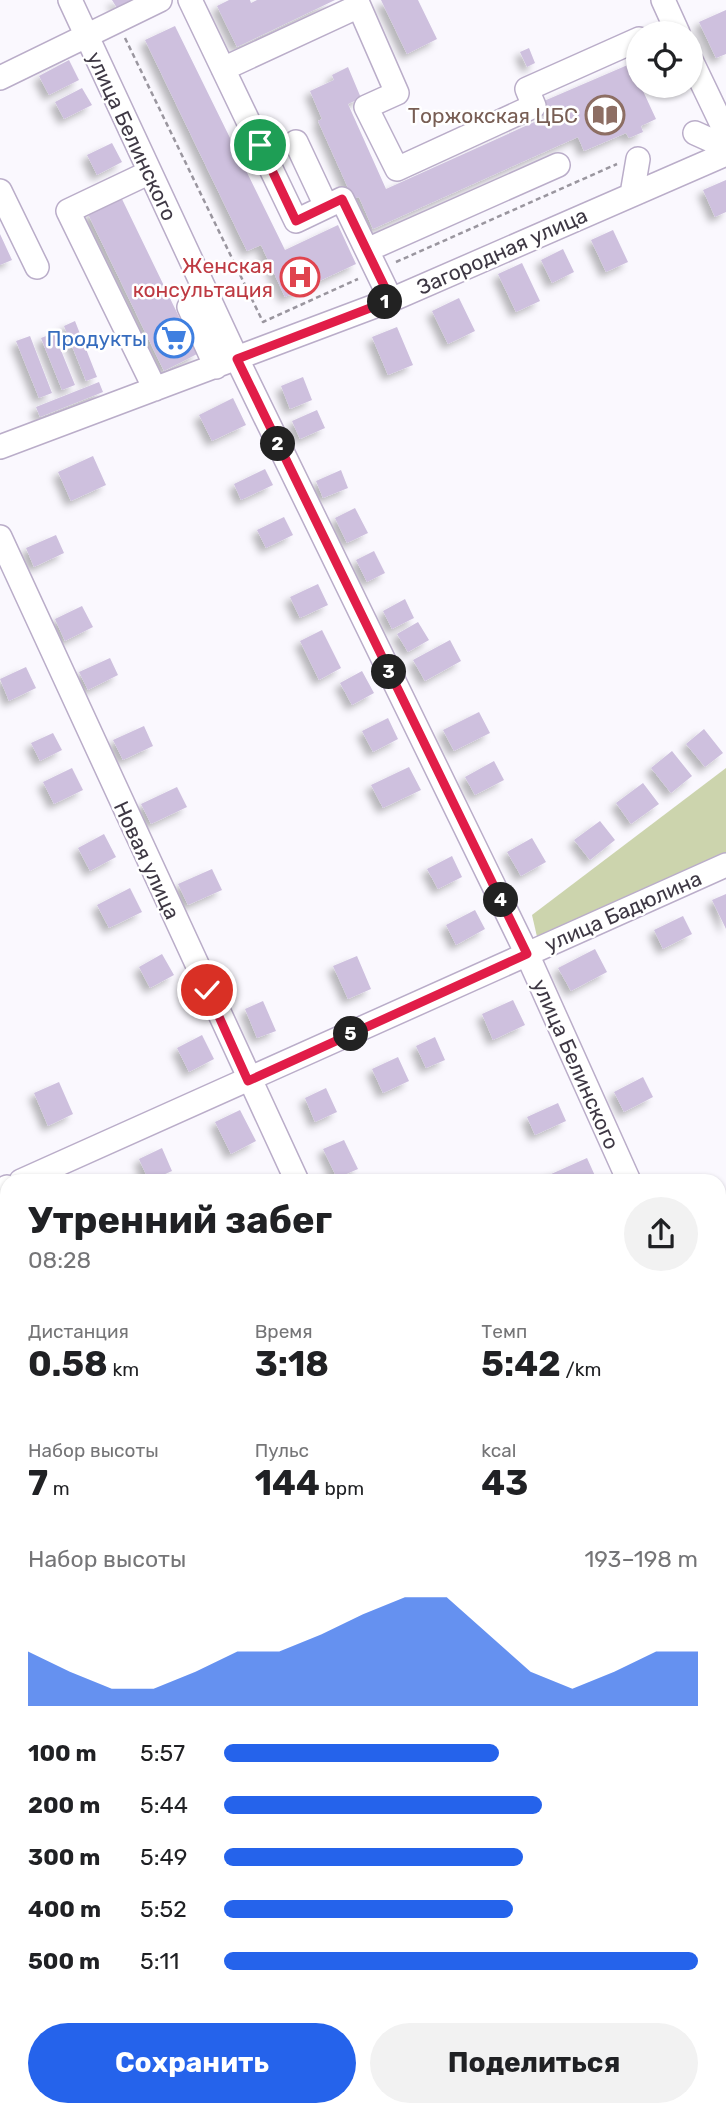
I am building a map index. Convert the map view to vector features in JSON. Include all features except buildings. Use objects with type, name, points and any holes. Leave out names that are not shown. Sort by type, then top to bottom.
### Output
[{"type":"street","name":"улица Белинского","points":[[70,0],[148,173],[226,363],[527,954],[626,1174]]},
{"type":"street","points":[[190,0],[296,221],[342,199],[391,300]]},
{"type":"street","points":[[663,0],[673,21]]},
{"type":"street","points":[[0,78],[155,1]]},
{"type":"street","points":[[223,69],[359,6],[397,93],[366,107],[397,169],[534,106],[527,89],[626,44]]},
{"type":"street","points":[[703,85],[726,133]]},
{"type":"street","points":[[695,133],[726,147]]},
{"type":"street","points":[[296,142],[326,206]]},
{"type":"street","name":"Загородная улица","points":[[4,443],[391,300],[726,154]]},
{"type":"street","points":[[632,194],[638,159]]},
{"type":"street","points":[[367,250],[558,165]]},
{"type":"street","points":[[148,173],[68,211],[155,389]]},
{"type":"street","points":[[0,191],[37,267]]},
{"type":"street","points":[[188,307],[226,363]]},
{"type":"street","name":"Новая улица","points":[[0,537],[293,1174]]},
{"type":"street","name":"улица Бадюлина","points":[[37,1174],[726,865]]},
{"type":"green space","points":[[726,768],[726,855],[538,941],[532,915]]},
{"type":"place","name":"Торжокская ЦБС","points":[[605,115]]},
{"type":"place","name":"Женская консультация","points":[[300,277]]},
{"type":"place","name":"Продукты","points":[[174,338]]},
{"type":"route","points":[[207,990],[248,1081],[527,954],[237,359],[391,300],[342,199],[296,221],[260,145]]}]
